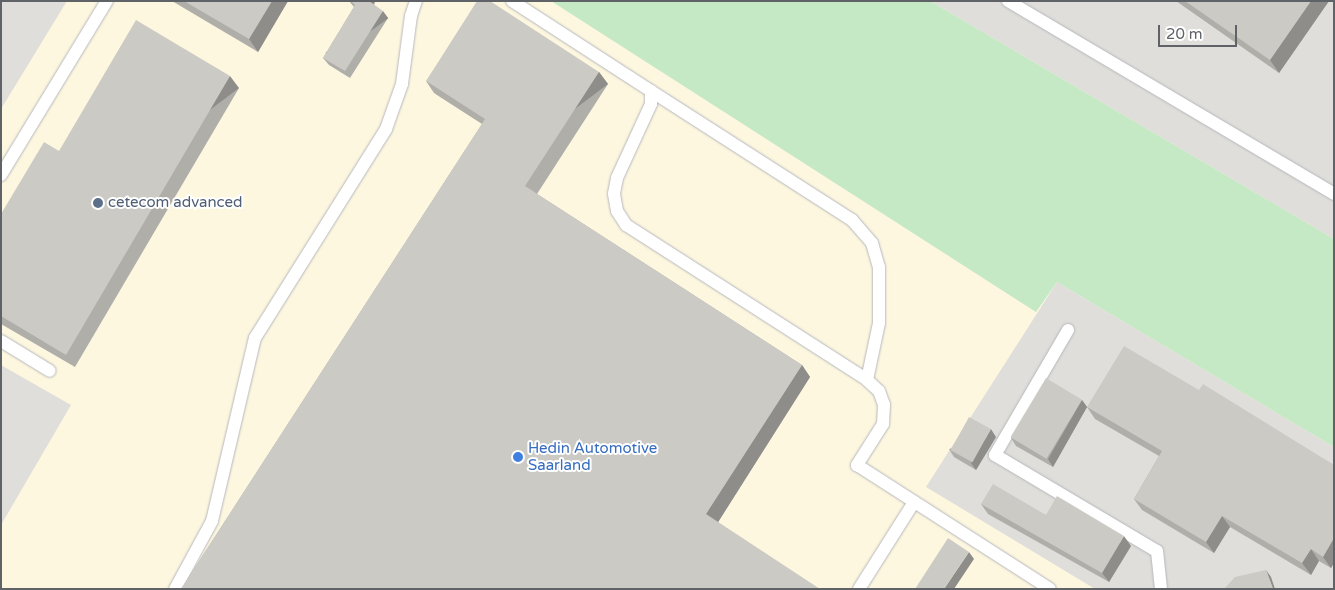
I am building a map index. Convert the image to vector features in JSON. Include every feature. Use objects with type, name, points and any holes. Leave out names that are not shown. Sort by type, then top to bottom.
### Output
[{"type":"lane","points":[[1,175],[107,1]]},
{"type":"lane","points":[[175,589],[212,521],[255,338],[386,129],[402,84],[411,16],[416,1]]},
{"type":"lane","points":[[512,1],[852,220],[872,243],[878,267],[879,323],[867,380]]},
{"type":"lane","points":[[1008,1],[1334,194]]},
{"type":"lane","points":[[651,92],[651,104],[617,178],[614,194],[617,212],[626,225],[867,380],[879,391],[884,405],[883,424],[857,465],[1050,589]]},
{"type":"lane","points":[[1068,330],[995,455],[1157,552],[1161,589]]},
{"type":"lane","points":[[1,341],[50,370]]},
{"type":"lane","points":[[859,589],[914,502]]},
{"type":"shaded area","points":[[1,1],[1334,1],[1334,589],[1,589]]},
{"type":"shaded area","points":[[1,1],[67,1],[1,109]]},
{"type":"shaded area","points":[[930,1],[1334,1],[1334,239]]},
{"type":"shaded area","points":[[1057,282],[1334,447],[1334,589],[1095,589],[926,487]]},
{"type":"shaded area","points":[[1,365],[71,405],[1,525]]},
{"type":"green space","points":[[551,1],[930,1],[1334,239],[1334,447],[1057,282],[1036,312]]},
{"type":"building","points":[[184,1],[272,1],[249,39]]},
{"type":"building","points":[[351,1],[369,1],[383,11],[345,71],[323,58],[355,5]]},
{"type":"building","points":[[477,1],[490,1],[599,72],[525,186],[802,365],[706,514],[820,589],[181,589],[485,119],[426,81]]},
{"type":"building","points":[[1185,1],[1311,1],[1270,60]]},
{"type":"building","name":"cetecom advanced","points":[[136,20],[230,76],[66,355],[1,316],[1,214],[44,142],[59,151]]},
{"type":"building","points":[[1124,346],[1199,390],[1203,384],[1334,465],[1334,538],[1323,557],[1311,549],[1302,563],[1222,516],[1206,542],[1134,499],[1162,451],[1087,407]]},
{"type":"building","points":[[1046,378],[1082,400],[1046,459],[1010,437]]},
{"type":"building","points":[[969,417],[991,429],[972,462],[951,450]]},
{"type":"building","points":[[993,484],[1046,515],[1057,496],[1124,536],[1102,573],[981,504]]},
{"type":"building","points":[[948,538],[969,552],[944,589],[915,589]]},
{"type":"building","points":[[1266,570],[1273,589],[1224,589],[1235,577]]},
{"type":"place","name":"cetecom advanced","points":[[98,203]]},
{"type":"place","name":"Hedin Automotive Saarland","points":[[518,457]]}]
